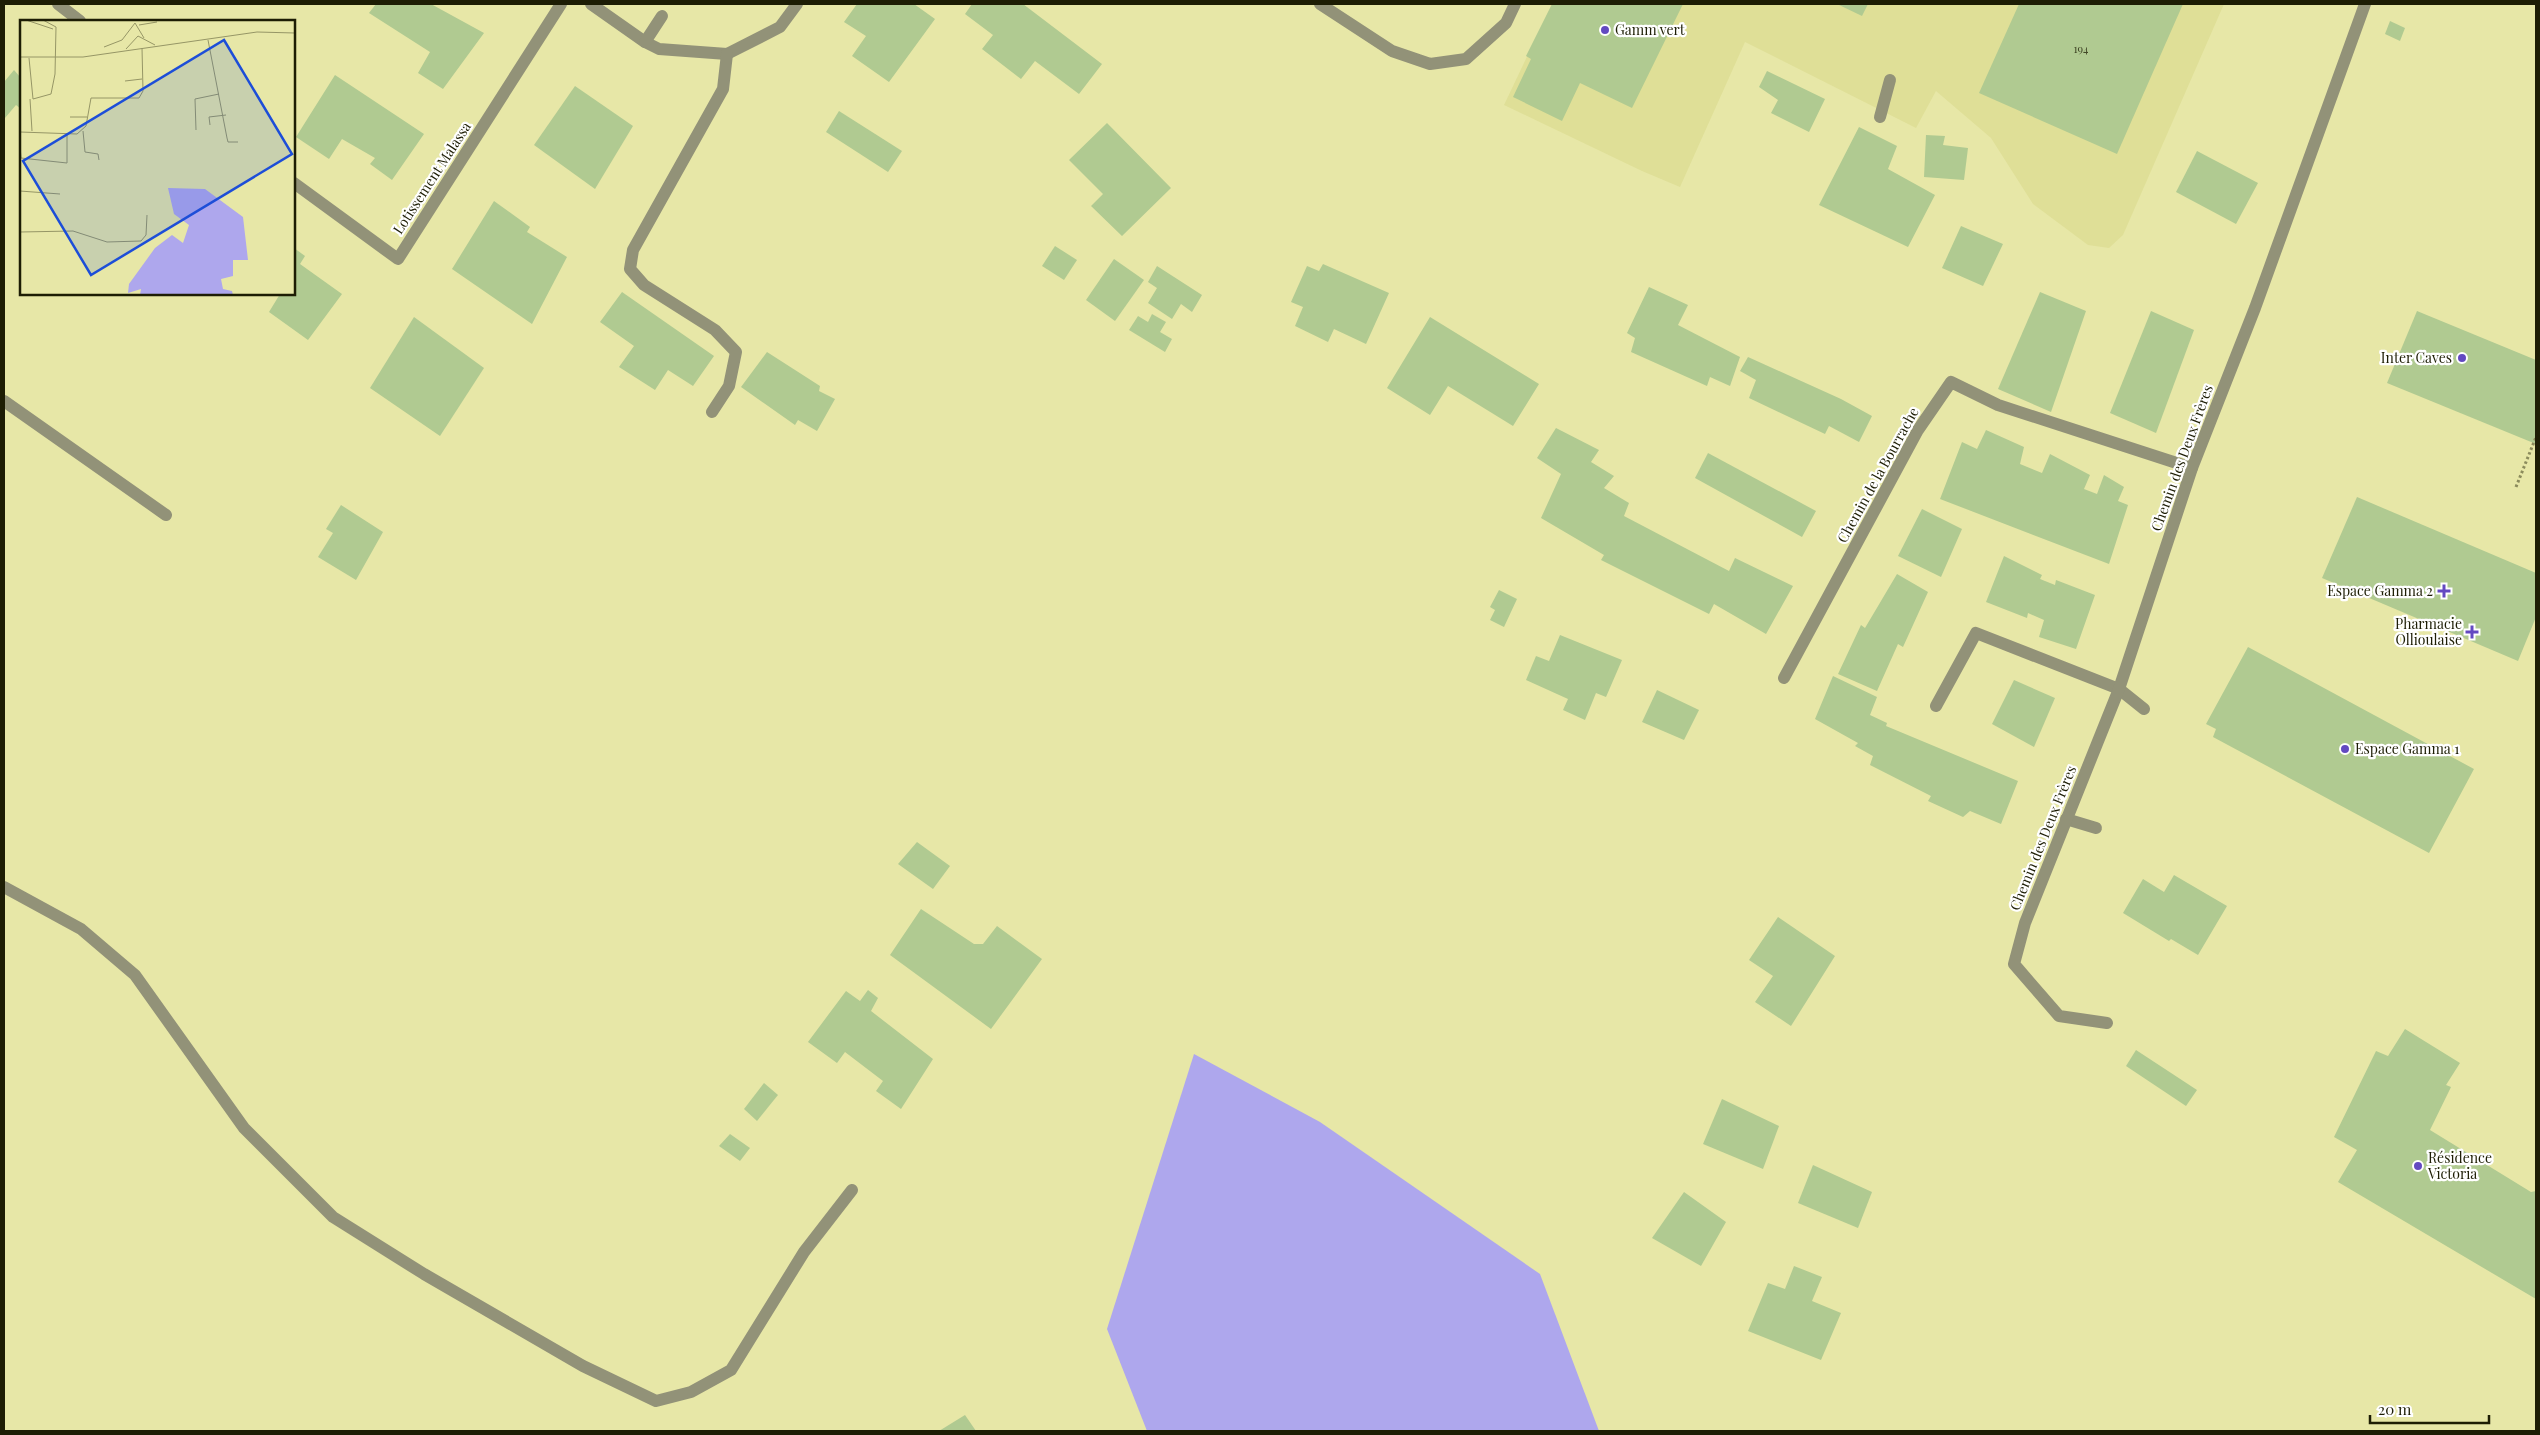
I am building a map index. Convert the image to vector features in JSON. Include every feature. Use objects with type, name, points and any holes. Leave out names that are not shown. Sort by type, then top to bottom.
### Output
[{"type":"street","points":[[58,4],[79,20]]},
{"type":"street","name":"Lotissement Malassa","points":[[295,184],[398,259],[561,4]]},
{"type":"street","points":[[591,4],[645,42],[659,49],[727,54],[780,27],[797,4]]},
{"type":"street","points":[[1320,4],[1392,51],[1430,64],[1466,59],[1506,23],[1516,4]]},
{"type":"street","name":"Chemin des Deux Frères","points":[[2107,1023],[2059,1016],[2014,964],[2025,922],[2119,689],[2192,468],[2255,308],[2365,4]]},
{"type":"street","points":[[645,42],[662,16]]},
{"type":"street","points":[[712,412],[729,386],[736,352],[715,330],[644,285],[630,268],[634,250],[723,88],[727,54]]},
{"type":"street","points":[[1880,117],[1890,80]]},
{"type":"street","name":"Chemin de la Bourrache","points":[[1784,678],[1918,430],[1951,382],[1998,405],[2192,468]]},
{"type":"street","points":[[4,401],[166,515]]},
{"type":"street","points":[[1936,706],[1976,633],[2119,689],[2144,709]]},
{"type":"street","points":[[2066,819],[2096,828]]},
{"type":"street","points":[[4,887],[80,929],[135,975],[244,1128],[333,1217],[424,1274],[583,1366],[656,1401],[691,1392],[731,1370],[804,1252],[852,1190]]},
{"type":"path","points":[[2516,487],[2536,437]]},
{"type":"shaded area","points":[[1552,4],[2224,4],[2123,235],[2109,248],[2088,245],[2033,204],[1991,138],[1936,91],[1916,128],[1745,42],[1680,187],[1642,171],[1504,105]]},
{"type":"shaded area","points":[[1194,1054],[1320,1122],[1540,1274],[1599,1431],[1147,1431],[1107,1329]]},
{"type":"building","points":[[376,4],[431,4],[484,33],[443,89],[418,73],[430,52],[369,13]]},
{"type":"building","points":[[857,4],[914,4],[935,19],[889,82],[852,56],[866,36],[844,22]]},
{"type":"building","points":[[972,4],[1023,4],[1102,64],[1079,94],[1035,61],[1021,79],[982,49],[993,35],[965,14]]},
{"type":"building","name":"Gamm vert","points":[[1552,4],[1683,4],[1632,108],[1580,83],[1562,121],[1513,97],[1531,59],[1526,56]]},
{"type":"building","points":[[1837,4],[1868,4],[1862,16]]},
{"type":"building","points":[[2019,4],[2183,4],[2117,154],[1979,93]]},
{"type":"building","points":[[2390,21],[2405,28],[2400,41],[2385,34]]},
{"type":"building","points":[[14,70],[20,77],[20,108],[16,105],[5,118],[4,82]]},
{"type":"building","points":[[1767,71],[1825,99],[1809,132],[1771,113],[1778,100],[1759,87]]},
{"type":"building","points":[[335,75],[424,134],[392,180],[370,164],[375,158],[342,139],[329,159],[296,137]]},
{"type":"building","points":[[575,86],[633,126],[595,189],[534,145]]},
{"type":"building","points":[[839,111],[902,151],[888,172],[826,132]]},
{"type":"building","points":[[1107,123],[1171,188],[1122,236],[1091,206],[1103,194],[1069,160]]},
{"type":"building","points":[[1859,127],[1897,146],[1888,169],[1935,195],[1908,247],[1819,205]]},
{"type":"building","points":[[1926,135],[1945,136],[1943,145],[1968,148],[1964,180],[1924,177]]},
{"type":"building","points":[[2197,151],[2258,183],[2236,224],[2176,192]]},
{"type":"building","points":[[494,201],[530,227],[527,232],[567,257],[532,324],[452,269]]},
{"type":"building","points":[[1961,226],[2003,244],[1983,286],[1942,268]]},
{"type":"building","points":[[1055,246],[1077,260],[1064,280],[1042,266]]},
{"type":"building","points":[[295,249],[305,256],[300,264],[342,294],[308,340],[269,312],[279,295],[295,295]]},
{"type":"building","points":[[1114,259],[1144,280],[1115,321],[1086,300]]},
{"type":"building","points":[[1323,264],[1389,293],[1366,344],[1334,329],[1328,342],[1295,326],[1303,307],[1291,302],[1307,266],[1319,271]]},
{"type":"building","points":[[1157,266],[1202,295],[1192,312],[1181,304],[1172,319],[1148,303],[1157,288],[1148,282]]},
{"type":"building","points":[[1649,287],[1688,305],[1678,325],[1740,357],[1730,386],[1710,377],[1707,386],[1631,352],[1635,338],[1627,333]]},
{"type":"building","points":[[622,292],[714,356],[693,386],[668,370],[655,390],[619,367],[634,346],[600,322]]},
{"type":"building","points":[[2040,292],[2086,311],[2051,412],[1998,389]]},
{"type":"building","points":[[2151,311],[2194,330],[2156,433],[2110,413]]},
{"type":"building","points":[[2417,311],[2536,360],[2536,444],[2387,383]]},
{"type":"building","points":[[1152,314],[1166,322],[1160,332],[1172,339],[1165,352],[1129,330],[1138,316],[1148,322]]},
{"type":"building","points":[[414,317],[484,368],[440,436],[370,388]]},
{"type":"building","points":[[1430,317],[1539,384],[1513,426],[1448,386],[1430,415],[1387,388]]},
{"type":"building","points":[[767,352],[820,386],[819,391],[835,399],[817,431],[798,420],[795,425],[741,387]]},
{"type":"building","points":[[1748,357],[1841,399],[1872,416],[1859,442],[1829,426],[1825,434],[1749,398],[1756,380],[1740,371]]},
{"type":"building","points":[[1556,428],[1599,450],[1591,462],[1614,476],[1604,488],[1629,503],[1624,516],[1729,571],[1735,558],[1793,586],[1766,634],[1714,604],[1709,614],[1601,560],[1604,555],[1541,518],[1561,474],[1537,458]]},
{"type":"building","points":[[1986,430],[2024,447],[2020,464],[2042,473],[2050,454],[2090,475],[2084,489],[2097,494],[2104,475],[2124,487],[2118,501],[2128,505],[2109,564],[1940,499],[1962,442],[1977,449]]},
{"type":"building","points":[[1708,453],[1816,511],[1802,537],[1695,478]]},
{"type":"building","name":"Espace Gamma 2","points":[[2357,497],[2536,573],[2536,617],[2518,661],[2322,578]]},
{"type":"building","points":[[341,505],[383,532],[356,580],[318,557],[333,533],[326,529]]},
{"type":"building","points":[[1922,509],[1962,529],[1941,577],[1898,556]]},
{"type":"building","points":[[2004,556],[2042,575],[2040,579],[2055,585],[2056,580],[2095,595],[2076,649],[2039,637],[2044,620],[2028,613],[2027,618],[1986,602]]},
{"type":"building","points":[[1897,574],[1928,592],[1903,647],[1898,644],[1877,691],[1838,674],[1861,625],[1865,628]]},
{"type":"building","points":[[1499,590],[1517,599],[1504,627],[1490,620],[1495,610],[1490,607]]},
{"type":"building","points":[[1560,635],[1622,660],[1606,697],[1596,693],[1585,720],[1563,710],[1568,699],[1526,680],[1536,656],[1549,661]]},
{"type":"building","name":"Espace Gamma 1","points":[[2248,647],[2474,769],[2429,853],[2213,737],[2216,729],[2206,724]]},
{"type":"building","points":[[1833,676],[1877,697],[1870,715],[1887,723],[1886,726],[2018,781],[2001,824],[1970,811],[1963,817],[1928,801],[1931,796],[1870,765],[1873,756],[1855,746],[1858,743],[1815,719]]},
{"type":"building","points":[[2014,680],[2055,698],[2034,747],[1992,724]]},
{"type":"building","points":[[1657,690],[1699,710],[1684,740],[1642,722]]},
{"type":"building","points":[[917,842],[950,866],[933,889],[898,864]]},
{"type":"building","points":[[2174,875],[2227,906],[2198,955],[2171,939],[2169,941],[2123,913],[2143,879],[2164,892]]},
{"type":"building","points":[[921,909],[974,944],[983,944],[997,926],[1042,959],[991,1029],[890,955]]},
{"type":"building","points":[[1778,917],[1835,956],[1791,1026],[1755,1002],[1773,976],[1749,960]]},
{"type":"building","points":[[868,990],[878,998],[871,1011],[933,1059],[901,1109],[876,1091],[883,1081],[845,1052],[837,1063],[808,1042],[846,991],[860,1001]]},
{"type":"building","name":"Résidence Victoria","points":[[2405,1029],[2460,1063],[2446,1085],[2451,1087],[2430,1130],[2531,1192],[2536,1191],[2536,1299],[2338,1182],[2357,1150],[2334,1137],[2376,1051],[2388,1056]]},
{"type":"building","points":[[2136,1050],[2197,1090],[2186,1106],[2126,1066]]},
{"type":"building","points":[[764,1083],[778,1095],[757,1121],[744,1109]]},
{"type":"building","points":[[1722,1099],[1779,1126],[1763,1169],[1703,1144]]},
{"type":"building","points":[[730,1134],[750,1148],[740,1161],[719,1146]]},
{"type":"building","points":[[1813,1165],[1872,1192],[1858,1228],[1798,1203]]},
{"type":"building","points":[[1684,1192],[1726,1222],[1701,1266],[1652,1238]]},
{"type":"building","points":[[1794,1266],[1822,1277],[1812,1301],[1841,1313],[1821,1360],[1748,1331],[1768,1283],[1785,1289]]},
{"type":"building","points":[[965,1415],[976,1431],[939,1431]]},
{"type":"place","name":"Gamm vert","points":[[1605,30]]},
{"type":"place","name":"Inter Caves","points":[[2462,358]]},
{"type":"place","name":"Espace Gamma 2","points":[[2444,591]]},
{"type":"place","name":"Pharmacie Ollioulaise","points":[[2472,632]]},
{"type":"place","name":"Espace Gamma 1","points":[[2345,749]]},
{"type":"place","name":"Résidence Victoria","points":[[2418,1166]]}]
